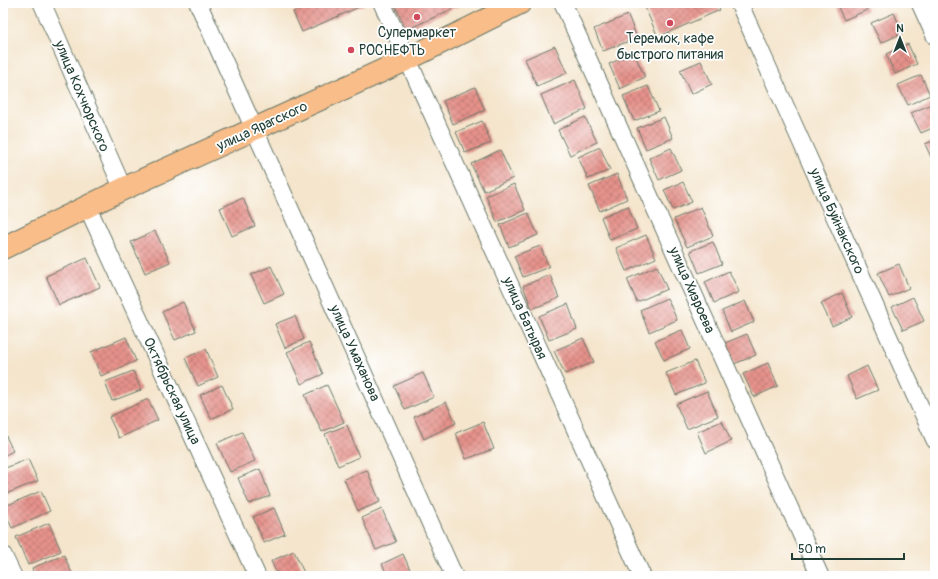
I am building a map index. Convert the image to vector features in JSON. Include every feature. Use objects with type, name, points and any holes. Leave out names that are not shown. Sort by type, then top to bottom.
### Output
[{"type":"main road","name":"улица Ярагского","points":[[3,248],[123,189],[408,59],[520,3]]},
{"type":"street","name":"улица Кохчюрского","points":[[42,3],[123,189]]},
{"type":"street","name":"улица Умаханова","points":[[198,3],[454,576]]},
{"type":"street","name":"улица Батырая","points":[[382,3],[642,576]]},
{"type":"street","name":"улица Хизроева","points":[[563,3],[820,576]]},
{"type":"street","name":"улица Буйнакского","points":[[739,3],[935,440]]},
{"type":"street","points":[[920,3],[935,36]]},
{"type":"street","name":"Октябрьская улица","points":[[87,206],[256,576]]},
{"type":"street","points":[[3,555],[13,576]]},
{"type":"building","points":[[314,3],[366,4],[302,32],[293,12]]},
{"type":"building","name":"Супермаркет","points":[[394,3],[460,3],[461,5],[406,30]]},
{"type":"building","name":"Теремок, кафе быстрого питания","points":[[643,3],[717,3],[720,10],[658,37]]},
{"type":"building","points":[[836,3],[864,3],[867,10],[844,20]]},
{"type":"building","points":[[894,13],[903,33],[881,43],[871,23]]},
{"type":"building","points":[[628,15],[637,38],[603,51],[594,29]]},
{"type":"building","points":[[908,44],[917,64],[895,74],[886,54]]},
{"type":"building","points":[[555,46],[567,73],[537,86],[525,59]]},
{"type":"building","points":[[634,53],[645,77],[620,89],[609,64]]},
{"type":"building","points":[[701,61],[712,84],[691,94],[680,70]]},
{"type":"building","points":[[921,75],[930,95],[908,105],[898,85]]},
{"type":"building","points":[[575,80],[587,109],[553,124],[541,95]]},
{"type":"building","points":[[648,86],[659,111],[634,121],[623,96]]},
{"type":"building","points":[[475,87],[485,110],[453,124],[443,101]]},
{"type":"building","points":[[934,103],[935,127],[921,133],[911,113]]},
{"type":"building","points":[[585,117],[597,142],[570,155],[558,130]]},
{"type":"building","points":[[664,117],[673,138],[646,149],[637,128]]},
{"type":"building","points":[[482,121],[491,143],[465,153],[456,132]]},
{"type":"building","points":[[935,140],[935,166],[925,144]]},
{"type":"building","points":[[600,147],[610,170],[588,179],[578,157]]},
{"type":"building","points":[[671,148],[681,170],[659,180],[649,158]]},
{"type":"building","points":[[500,150],[513,178],[484,191],[471,164]]},
{"type":"building","points":[[617,174],[627,199],[600,211],[589,186]]},
{"type":"building","points":[[683,182],[692,202],[673,210],[664,190]]},
{"type":"building","points":[[514,184],[525,210],[497,222],[486,196]]},
{"type":"building","points":[[243,198],[255,226],[232,236],[220,208]]},
{"type":"building","points":[[628,206],[637,229],[610,240],[601,217]]},
{"type":"building","points":[[701,207],[713,236],[687,247],[674,219]]},
{"type":"building","points":[[528,213],[538,235],[509,247],[500,225]]},
{"type":"building","points":[[155,231],[170,262],[145,273],[131,242]]},
{"type":"building","points":[[646,235],[656,258],[626,271],[616,248]]},
{"type":"building","points":[[713,242],[722,264],[699,273],[690,251]]},
{"type":"building","points":[[540,246],[549,267],[523,277],[514,256]]},
{"type":"building","points":[[87,258],[100,287],[59,305],[46,276]]},
{"type":"building","points":[[899,264],[909,288],[889,297],[878,273]]},
{"type":"building","points":[[271,266],[284,294],[264,303],[251,275]]},
{"type":"building","points":[[657,266],[667,289],[637,302],[627,279]]},
{"type":"building","points":[[729,271],[739,292],[714,303],[705,282]]},
{"type":"building","points":[[550,275],[559,298],[532,309],[523,286]]},
{"type":"building","points":[[842,293],[852,317],[832,326],[821,303]]},
{"type":"building","points":[[913,297],[924,321],[903,330],[892,307]]},
{"type":"building","points":[[667,298],[677,320],[649,332],[640,310]]},
{"type":"building","points":[[745,301],[754,322],[731,332],[722,311]]},
{"type":"building","points":[[183,302],[196,331],[175,340],[162,312]]},
{"type":"building","points":[[568,304],[577,329],[549,340],[539,316]]},
{"type":"building","points":[[295,316],[304,339],[285,348],[275,324]]},
{"type":"building","points":[[682,330],[690,349],[664,360],[655,341]]},
{"type":"building","points":[[747,334],[756,355],[734,364],[725,343]]},
{"type":"building","points":[[126,337],[136,361],[101,376],[91,352]]},
{"type":"building","points":[[583,338],[594,362],[565,374],[554,351]]},
{"type":"building","points":[[309,342],[323,374],[301,384],[287,352]]},
{"type":"building","points":[[206,349],[218,377],[198,386],[185,358]]},
{"type":"building","points":[[695,361],[705,383],[676,395],[666,373]]},
{"type":"building","points":[[768,363],[778,386],[754,397],[743,374]]},
{"type":"building","points":[[867,366],[878,390],[857,399],[847,376]]},
{"type":"building","points":[[133,371],[141,390],[112,401],[105,382]]},
{"type":"building","points":[[423,373],[434,397],[405,410],[394,386]]},
{"type":"building","points":[[222,385],[233,409],[211,419],[200,395]]},
{"type":"building","points":[[327,385],[344,422],[322,432],[305,395]]},
{"type":"building","points":[[707,391],[718,416],[687,429],[676,404]]},
{"type":"building","points":[[148,399],[158,420],[119,438],[109,417]]},
{"type":"building","points":[[446,402],[456,423],[424,439],[414,417]]},
{"type":"building","points":[[722,421],[731,441],[706,453],[697,432]]},
{"type":"building","points":[[483,422],[494,449],[466,459],[456,433]]},
{"type":"building","points":[[347,425],[359,457],[338,466],[325,434]]},
{"type":"building","points":[[3,430],[13,451],[3,456]]},
{"type":"building","points":[[242,432],[255,461],[230,472],[217,443]]},
{"type":"building","points":[[28,459],[38,481],[3,495],[3,469]]},
{"type":"building","points":[[260,469],[270,496],[249,504],[238,478]]},
{"type":"building","points":[[367,470],[380,502],[358,511],[344,479]]},
{"type":"building","points":[[41,491],[50,511],[12,528],[3,507]]},
{"type":"building","points":[[274,508],[285,534],[264,543],[253,517]]},
{"type":"building","points":[[382,509],[396,542],[376,550],[362,518]]},
{"type":"building","points":[[49,523],[61,551],[28,565],[16,537]]},
{"type":"building","points":[[294,551],[305,575],[278,576],[271,561]]},
{"type":"building","points":[[403,554],[413,576],[388,576],[382,564]]},
{"type":"building","points":[[64,555],[73,576],[35,576],[32,568]]},
{"type":"place","name":"Супермаркет","points":[[417,17]]},
{"type":"place","name":"Теремок, кафе быстрого питания","points":[[670,23]]},
{"type":"place","name":"РОСНЕФТЬ","points":[[351,50]]}]
